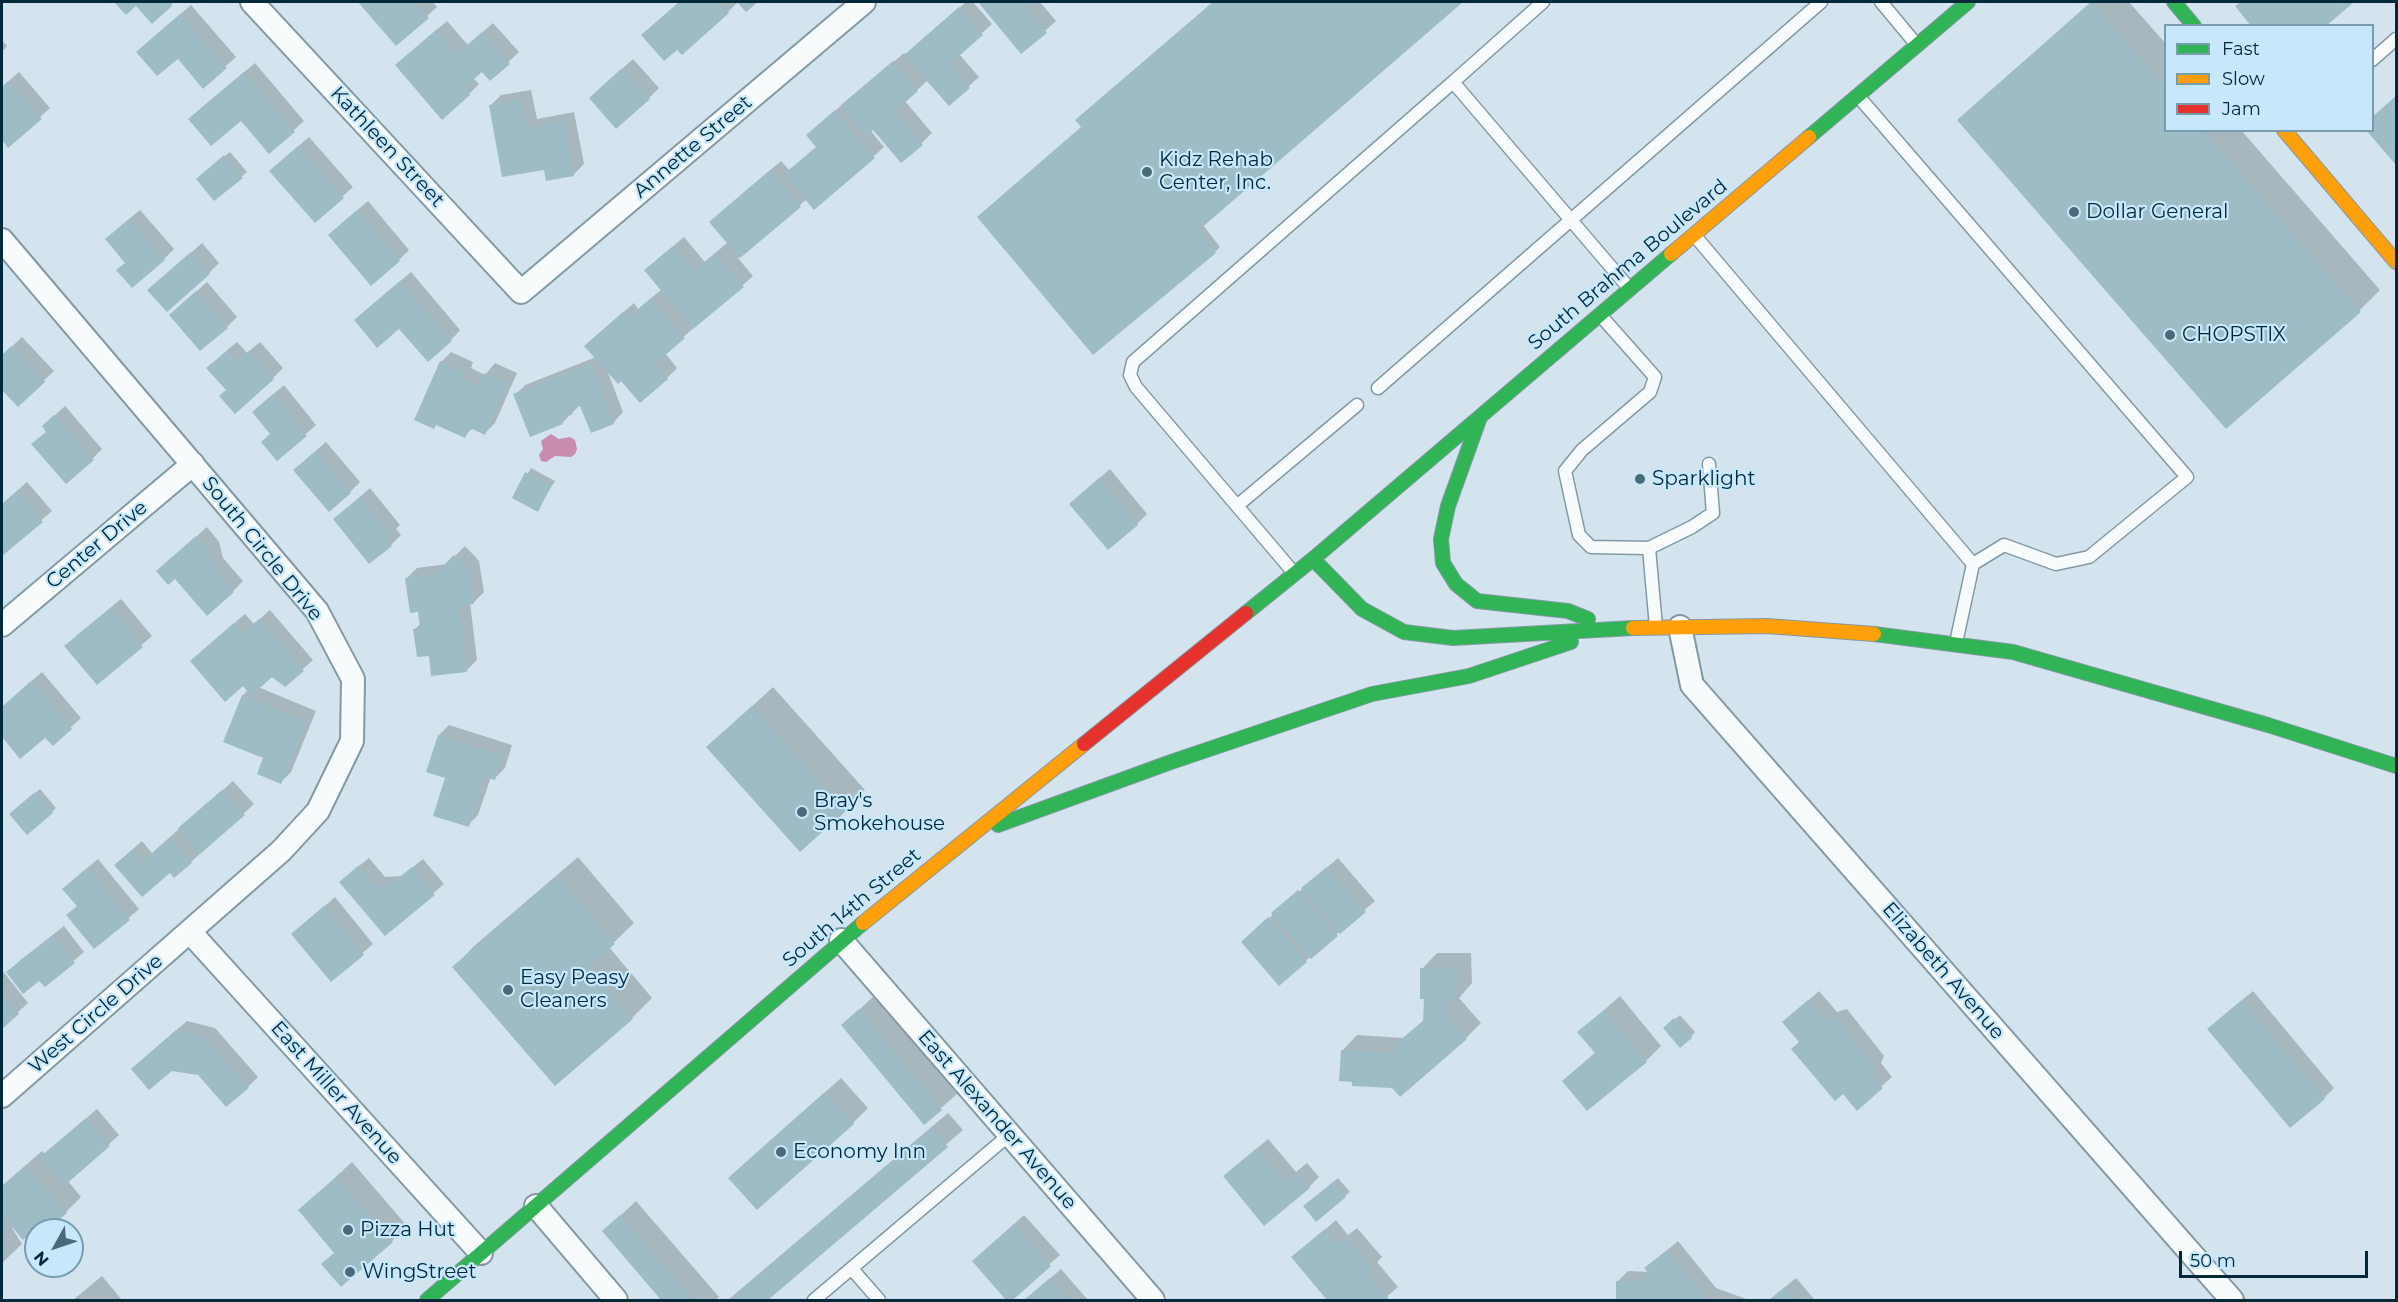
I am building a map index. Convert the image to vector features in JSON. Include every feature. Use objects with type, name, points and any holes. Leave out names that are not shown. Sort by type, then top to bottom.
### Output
[{"type":"main road","name":"South Brahma Boulevard","points":[[1313,559],[1968,2]]},
{"type":"main road","points":[[2174,2],[2192,24]]},
{"type":"main road","points":[[2287,132],[2397,262]]},
{"type":"main road","points":[[1480,417],[1448,506],[1441,539],[1443,562],[1456,584],[1477,601],[1568,611],[1612,628]]},
{"type":"main road","points":[[1313,559],[1362,609],[1404,632],[1453,638],[1612,628],[1767,626],[1889,635],[1956,644],[2013,652],[2268,725],[2397,766]]},
{"type":"main road","name":"South 14th Street","points":[[427,1300],[841,940],[1313,559]]},
{"type":"main road","points":[[972,834],[1171,762],[1372,694],[1469,676],[1612,628]]},
{"type":"street","name":"Kathleen Street","points":[[252,2],[521,292]]},
{"type":"street","name":"Annette Street","points":[[521,292],[864,2]]},
{"type":"street","name":"South Circle Drive","points":[[2,240],[316,611],[353,679],[352,741],[318,811],[281,851],[190,932]]},
{"type":"street","name":"Center Drive","points":[[2,625],[193,464]]},
{"type":"street","name":"Elizabeth Avenue","points":[[1680,627],[1692,685],[2232,1300]]},
{"type":"street","name":"West Circle Drive","points":[[2,1096],[190,932]]},
{"type":"street","name":"East Miller Avenue","points":[[190,932],[481,1253]]},
{"type":"street","name":"East Alexander Avenue","points":[[841,940],[1153,1300]]},
{"type":"street","points":[[536,1206],[616,1300]]},
{"type":"lane","points":[[1294,574],[1136,387],[1130,375],[1133,362],[1543,2]]},
{"type":"lane","points":[[1378,388],[1821,2]]},
{"type":"lane","points":[[1881,2],[1917,45]]},
{"type":"lane","points":[[2374,59],[2397,39]]},
{"type":"lane","points":[[1453,82],[1629,289]]},
{"type":"lane","points":[[1857,95],[2187,477],[2089,557],[2056,564],[2004,545],[1973,564],[1956,644]]},
{"type":"lane","points":[[1694,234],[1973,564]]},
{"type":"lane","points":[[1600,315],[1655,377],[1650,392],[1576,457],[1565,471],[1579,535],[1592,547],[1649,548],[1692,527],[1713,513],[1709,464]]},
{"type":"lane","points":[[1238,505],[1357,405]]},
{"type":"lane","points":[[1649,548],[1657,628]]},
{"type":"lane","points":[[814,1300],[1009,1135]]},
{"type":"lane","points":[[852,1269],[879,1300]]},
{"type":"shaded area","points":[[551,434],[559,439],[570,437],[575,440],[577,449],[575,454],[571,457],[555,456],[546,462],[541,461],[539,455],[543,449],[541,441]]},
{"type":"building","points":[[114,2],[168,2],[172,6],[152,24],[136,6],[126,15]]},
{"type":"building","points":[[358,2],[415,2],[429,18],[396,46]]},
{"type":"building","points":[[679,2],[718,2],[729,13],[682,55],[677,50],[664,61],[641,35]]},
{"type":"building","points":[[737,2],[758,2],[746,12]]},
{"type":"building","points":[[978,2],[1033,2],[1026,7],[1047,33],[1021,54]]},
{"type":"building","name":"Kidz Rehab Center, Inc.","points":[[1213,2],[1463,2],[1199,230],[1216,253],[1093,355],[977,217],[1081,127],[1075,120]]},
{"type":"building","points":[[2091,2],[2164,85],[2164,132],[2205,132],[2361,312],[2226,429],[1957,120]]},
{"type":"building","points":[[2241,2],[2354,2],[2328,24],[2249,24],[2235,6]]},
{"type":"building","points":[[959,7],[983,35],[950,64],[970,88],[949,106],[904,55]]},
{"type":"building","points":[[180,14],[227,68],[203,89],[178,59],[157,76],[136,52]]},
{"type":"building","points":[[436,30],[457,54],[482,32],[510,64],[490,81],[482,72],[464,88],[470,95],[442,120],[395,65]]},
{"type":"building","points":[[893,61],[918,91],[895,111],[923,145],[901,163],[873,130],[866,136],[841,105]]},
{"type":"building","points":[[622,68],[650,99],[616,129],[589,98]]},
{"type":"building","points":[[244,72],[295,132],[269,154],[241,121],[211,146],[188,119]]},
{"type":"building","points":[[8,81],[42,119],[8,148],[2,140],[2,87]]},
{"type":"building","points":[[2396,96],[2396,165],[2368,132],[2374,132],[2374,115]]},
{"type":"building","points":[[521,99],[527,128],[564,121],[574,176],[546,181],[544,170],[502,177],[489,105]]},
{"type":"building","points":[[835,110],[875,158],[814,210],[784,174],[816,147],[806,135]]},
{"type":"building","points":[[298,146],[344,198],[315,223],[269,171]]},
{"type":"building","points":[[224,155],[243,178],[214,201],[196,179]]},
{"type":"building","points":[[770,170],[801,207],[740,258],[709,222]]},
{"type":"building","points":[[357,210],[400,261],[371,286],[328,235]]},
{"type":"building","points":[[129,219],[165,260],[132,288],[116,270],[125,263],[105,239]]},
{"type":"building","points":[[674,246],[694,271],[715,253],[744,287],[693,329],[644,270]]},
{"type":"building","points":[[191,252],[210,274],[167,312],[147,290]]},
{"type":"building","points":[[400,281],[452,341],[428,362],[399,329],[377,348],[354,320]]},
{"type":"building","points":[[196,291],[228,328],[200,351],[169,315]]},
{"type":"building","points":[[650,299],[685,338],[655,364],[668,379],[640,403],[621,381],[618,384],[584,346],[623,312],[628,318]]},
{"type":"building","points":[[11,346],[45,382],[18,407],[2,390],[2,355]]},
{"type":"building","points":[[227,351],[236,361],[249,351],[274,379],[235,414],[219,396],[226,390],[206,368]]},
{"type":"building","points":[[440,361],[464,372],[462,379],[478,386],[484,373],[508,383],[485,435],[470,428],[465,438],[436,425],[434,429],[414,420]]},
{"type":"building","points":[[591,364],[614,424],[591,433],[580,406],[571,410],[573,414],[560,419],[563,424],[530,437],[513,394]]},
{"type":"building","points":[[273,394],[307,436],[277,461],[261,442],[270,434],[252,412]]},
{"type":"building","points":[[54,415],[94,460],[66,484],[31,444],[46,432],[42,426]]},
{"type":"building","points":[[316,451],[351,493],[329,512],[293,470]]},
{"type":"building","points":[[525,472],[551,486],[538,512],[512,498]]},
{"type":"building","points":[[1099,478],[1138,525],[1108,550],[1069,504]]},
{"type":"building","points":[[17,491],[43,522],[2,556],[2,504]]},
{"type":"building","points":[[360,497],[391,536],[386,540],[392,546],[369,564],[333,519]]},
{"type":"building","points":[[196,536],[210,552],[214,568],[234,592],[207,616],[175,579],[168,585],[156,571]]},
{"type":"building","points":[[454,555],[470,572],[474,604],[459,606],[467,672],[431,676],[429,656],[417,657],[413,629],[420,628],[418,612],[410,613],[405,578],[435,574]]},
{"type":"building","points":[[111,608],[143,647],[97,685],[64,646]]},
{"type":"building","points":[[259,619],[304,671],[285,687],[272,677],[251,696],[243,686],[225,702],[190,661],[234,623],[243,633]]},
{"type":"building","points":[[31,681],[72,729],[53,746],[45,738],[20,759],[2,737],[2,707]]},
{"type":"building","points":[[242,695],[307,721],[281,784],[257,774],[263,758],[223,742]]},
{"type":"building","points":[[752,706],[846,811],[800,852],[706,747]]},
{"type":"building","points":[[438,735],[503,755],[495,780],[485,777],[469,827],[433,816],[445,778],[426,772]]},
{"type":"building","points":[[222,790],[245,815],[200,854],[178,828]]},
{"type":"building","points":[[35,792],[53,813],[27,835],[9,814]]},
{"type":"building","points":[[170,838],[192,863],[174,878],[170,873],[142,897],[114,865],[132,850],[142,862]]},
{"type":"building","points":[[358,866],[375,886],[390,885],[412,867],[435,895],[385,936],[339,882]]},
{"type":"building","points":[[1327,867],[1366,912],[1340,934],[1301,888]]},
{"type":"building","points":[[87,868],[130,920],[94,949],[66,915],[77,906],[62,889]]},
{"type":"building","points":[[557,876],[615,944],[588,967],[633,1019],[555,1086],[452,967]]},
{"type":"building","points":[[1298,890],[1338,936],[1311,959],[1271,913]]},
{"type":"building","points":[[324,906],[364,955],[331,982],[291,934]]},
{"type":"building","points":[[1268,917],[1307,962],[1279,986],[1241,942]]},
{"type":"building","points":[[53,935],[75,963],[45,987],[39,981],[23,994],[6,972]]},
{"type":"building","points":[[1420,968],[1457,968],[1457,1000],[1445,999],[1445,1014],[1467,1039],[1400,1097],[1392,1088],[1352,1086],[1352,1082],[1339,1081],[1341,1050],[1396,1053],[1393,1046],[1423,1021],[1424,999],[1420,999]]},
{"type":"building","points":[[2,992],[19,1014],[2,1029]]},
{"type":"building","points":[[1808,1000],[1827,1021],[1836,1018],[1875,1067],[1872,1074],[1883,1088],[1857,1111],[1843,1094],[1835,1101],[1791,1049],[1799,1042],[1782,1022]]},
{"type":"building","points":[[2242,1000],[2325,1099],[2290,1128],[2207,1029]]},
{"type":"building","points":[[859,1009],[942,1110],[924,1125],[841,1025]]},
{"type":"building","points":[[1604,1010],[1647,1062],[1587,1111],[1562,1081],[1595,1053],[1577,1032]]},
{"type":"building","points":[[1674,1018],[1692,1038],[1680,1048],[1663,1028]]},
{"type":"building","points":[[176,1030],[205,1037],[249,1088],[226,1107],[198,1075],[172,1071],[149,1090],[131,1069]]},
{"type":"building","points":[[825,1092],[854,1124],[757,1210],[728,1178]]},
{"type":"building","points":[[86,1118],[110,1146],[64,1186],[40,1157]]},
{"type":"building","points":[[932,1127],[948,1147],[768,1300],[729,1300]]},
{"type":"building","points":[[1257,1148],[1285,1181],[1296,1172],[1310,1188],[1264,1226],[1223,1176]]},
{"type":"building","points":[[26,1165],[67,1213],[61,1218],[24,1218],[23,1240],[2,1215],[2,1186]]},
{"type":"building","points":[[336,1177],[393,1242],[341,1287],[321,1264],[334,1253],[298,1210]]},
{"type":"building","points":[[1333,1182],[1346,1197],[1316,1222],[1303,1206]]},
{"type":"building","points":[[620,1215],[694,1300],[661,1300],[602,1231]]},
{"type":"building","points":[[1014,1224],[1051,1266],[1013,1300],[1006,1300],[972,1261]]},
{"type":"building","points":[[1325,1229],[1337,1244],[1346,1237],[1373,1268],[1367,1273],[1389,1298],[1386,1300],[1327,1300],[1291,1257]]},
{"type":"building","points":[[1667,1250],[1706,1298],[1712,1300],[1616,1300],[1616,1281],[1640,1281],[1649,1274],[1644,1268]]},
{"type":"building","points":[[1050,1278],[1070,1300],[1024,1300]]},
{"type":"building","points":[[1785,1287],[1796,1300],[1769,1300]]},
{"type":"traffic: fast","points":[[1809,137],[1968,2]]},
{"type":"traffic: fast","points":[[2174,2],[2192,24]]},
{"type":"traffic: fast","points":[[1313,559],[1671,254]]},
{"type":"traffic: fast","points":[[1480,417],[1448,506],[1441,539],[1443,563],[1456,584],[1477,601],[1568,611],[1588,619]]},
{"type":"traffic: fast","points":[[1246,613],[1313,559],[1362,609],[1404,632],[1453,638],[1633,628]]},
{"type":"traffic: fast","points":[[1874,634],[2013,652],[2268,725],[2396,766]]},
{"type":"traffic: fast","points":[[998,825],[1171,762],[1372,694],[1469,676],[1571,642]]},
{"type":"traffic: fast","points":[[427,1300],[863,923]]},
{"type":"traffic: slow","points":[[2286,132],[2396,262]]},
{"type":"traffic: slow","points":[[1671,254],[1809,137]]},
{"type":"traffic: slow","points":[[1633,628],[1767,626],[1874,634]]},
{"type":"traffic: slow","points":[[863,923],[1084,744]]},
{"type":"traffic: jam","points":[[1084,744],[1246,613]]},
{"type":"place","name":"Kidz Rehab Center, Inc.","points":[[1147,172]]},
{"type":"place","name":"Dollar General","points":[[2074,212]]},
{"type":"place","name":"CHOPSTIX","points":[[2170,335]]},
{"type":"place","name":"Sparklight","points":[[1640,479]]},
{"type":"place","name":"Bray's Smokehouse","points":[[802,812]]},
{"type":"place","name":"Easy Peasy Cleaners","points":[[508,990]]},
{"type":"place","name":"Economy Inn","points":[[781,1152]]},
{"type":"place","name":"Pizza Hut","points":[[348,1230]]},
{"type":"place","name":"WingStreet","points":[[350,1272]]}]
